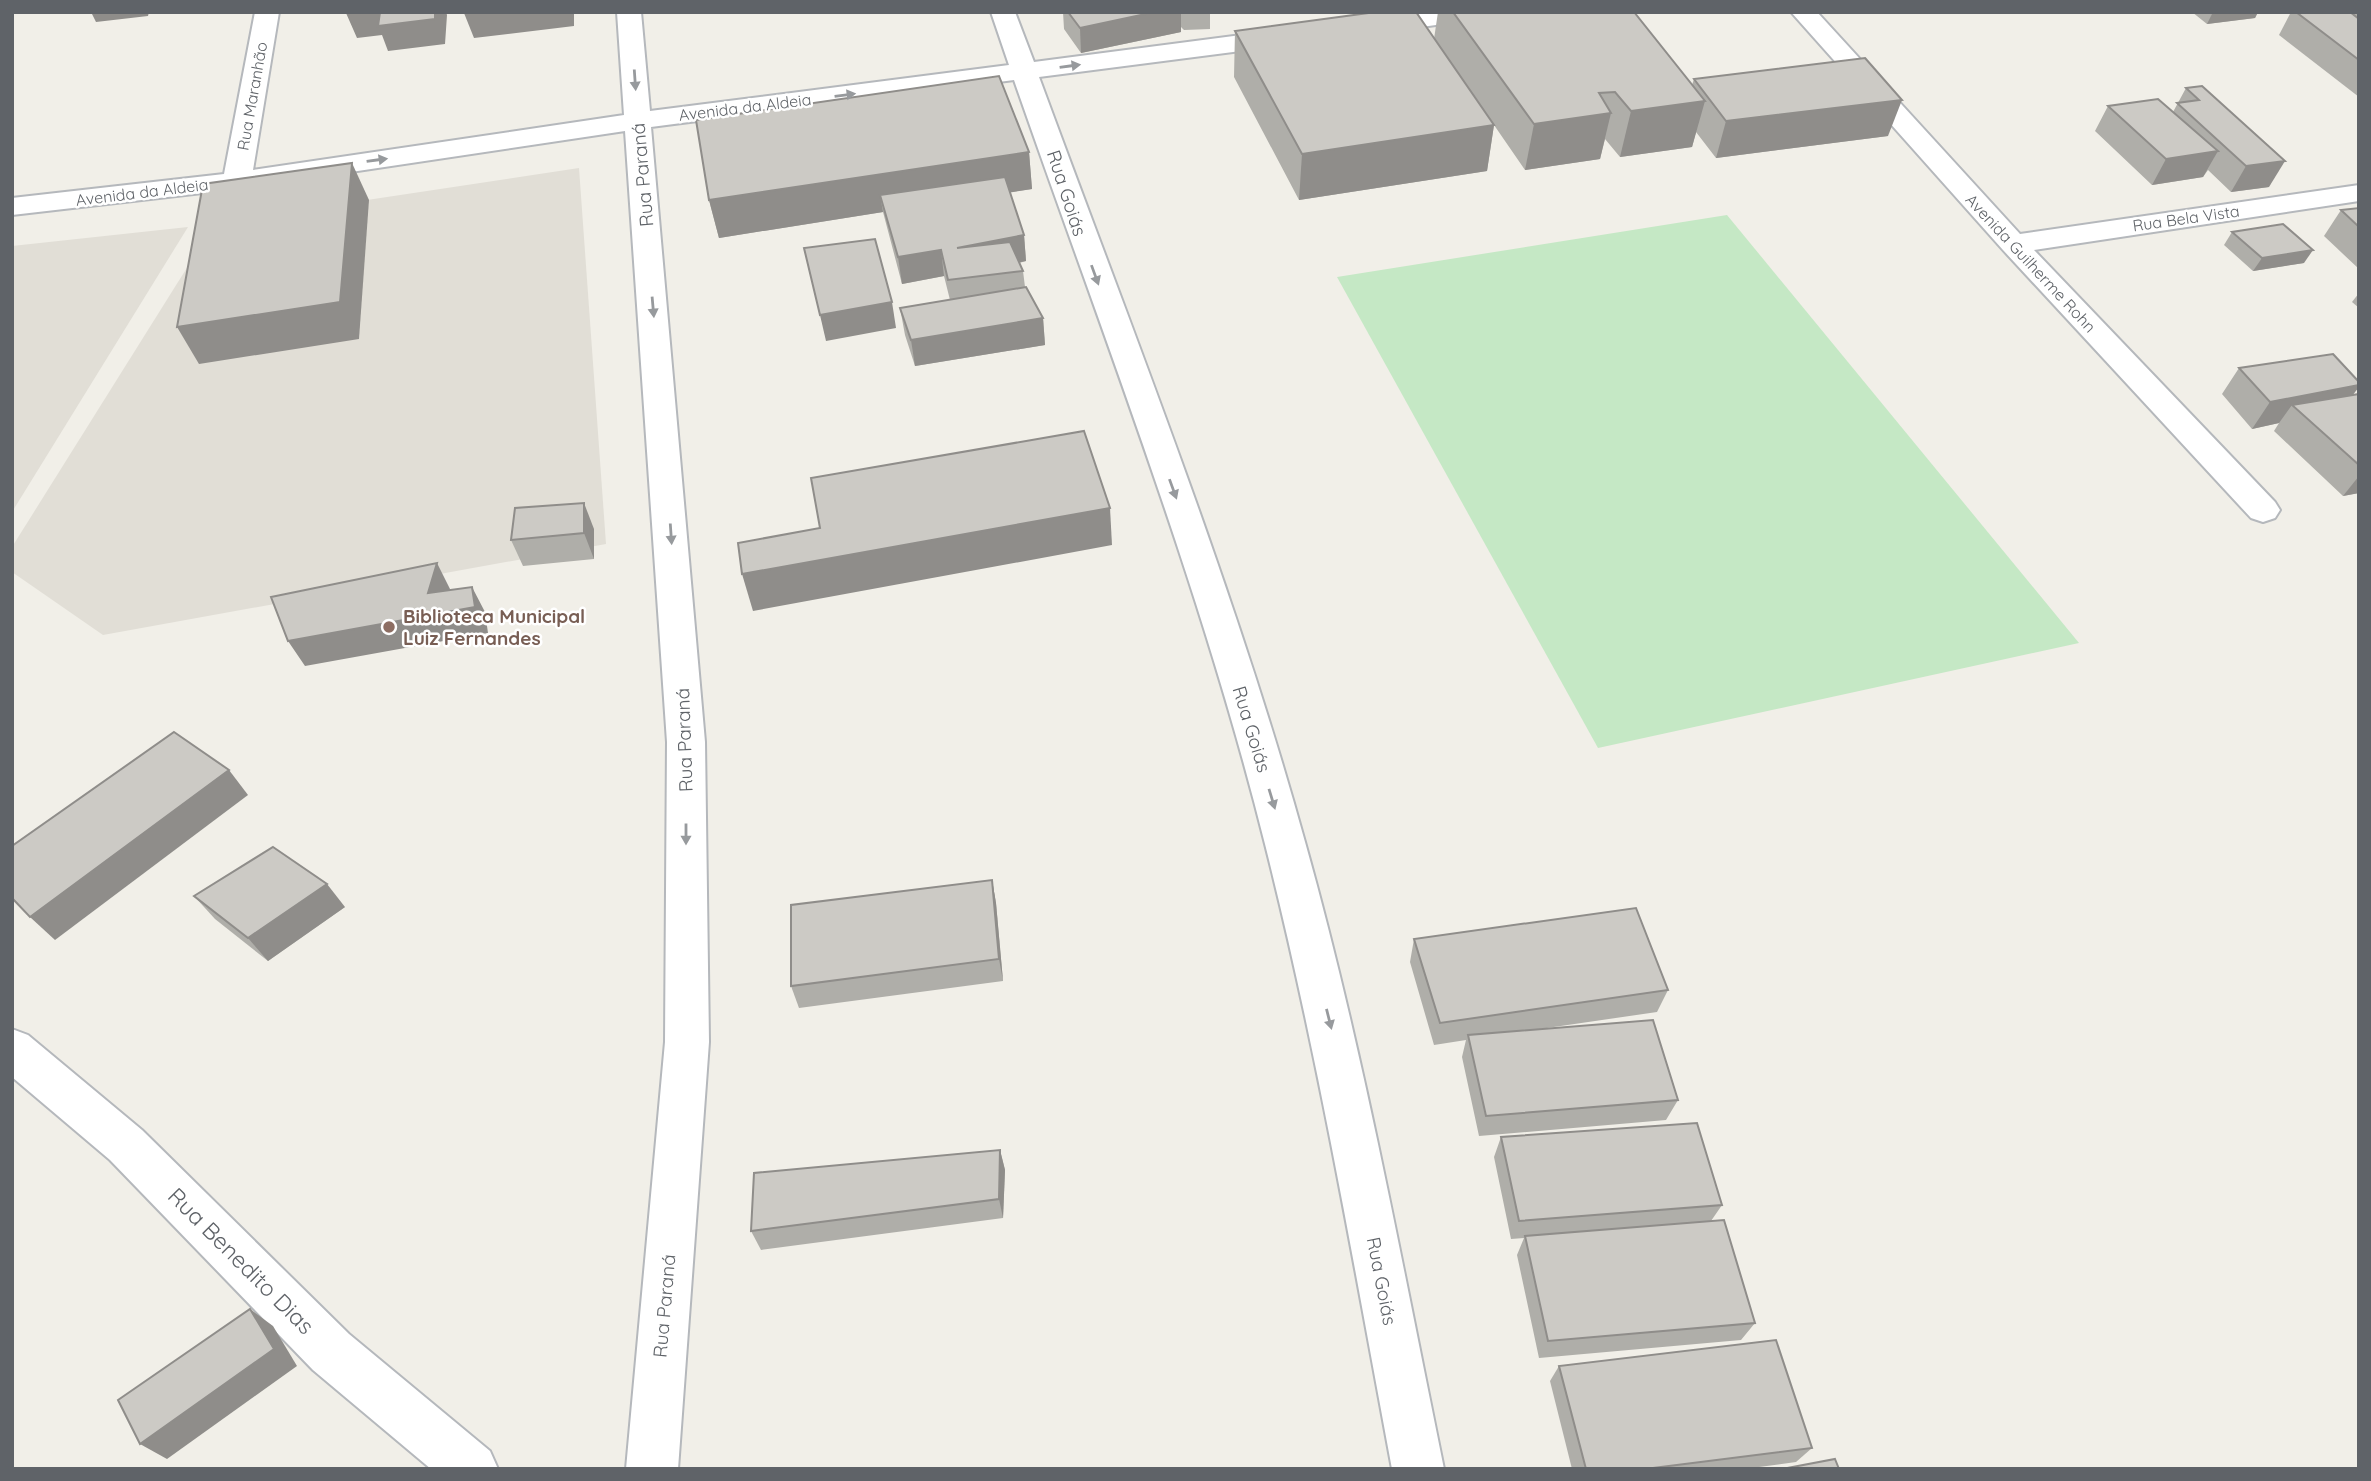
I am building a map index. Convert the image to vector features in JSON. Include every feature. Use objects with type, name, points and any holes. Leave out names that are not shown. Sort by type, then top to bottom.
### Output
[{"type":"street","name":"Rua Maranhão","points":[[236,180],[267,12]]},
{"type":"street","name":"Rua Paraná","points":[[629,12],[665,447],[686,756],[687,1042],[652,1469]]},
{"type":"street","name":"Rua Goiás","points":[[1003,12],[1187,528],[1237,679],[1285,842],[1340,1067],[1418,1469]]},
{"type":"street","points":[[1341,30],[1479,12]]},
{"type":"street","name":"Avenida Guilherme Rohn","points":[[1803,12],[2013,244],[2263,510]]},
{"type":"street","name":"Avenida da Aldeia","points":[[12,208],[236,180],[638,121],[1314,34]]},
{"type":"street","name":"Rua Bela Vista","points":[[2013,244],[2359,193]]},
{"type":"street","name":"Rua Benedito Dias","points":[[12,1049],[126,1145],[331,1352],[472,1469]]},
{"type":"shaded area","points":[[579,168],[606,544],[103,635],[12,572],[12,547],[215,223]]},
{"type":"shaded area","points":[[188,227],[12,512],[12,246]]},
{"type":"green space","points":[[1727,215],[2079,643],[1598,748],[1337,277]]},
{"type":"building","points":[[380,12],[435,12],[435,19],[378,26]]},
{"type":"building","points":[[1068,12],[1155,12],[1080,28]]},
{"type":"building","points":[[1376,12],[1416,12],[1494,125],[1302,154],[1235,31]]},
{"type":"building","points":[[1453,12],[1634,12],[1705,101],[1631,111],[1615,92],[1599,93],[1611,113],[1534,124]]},
{"type":"building","points":[[2296,12],[2350,12],[2359,19],[2359,60]]},
{"type":"building","points":[[1865,58],[1902,100],[1726,121],[1694,79]]},
{"type":"building","points":[[999,76],[1029,152],[709,200],[696,120]]},
{"type":"building","points":[[2202,86],[2285,161],[2246,166],[2177,103],[2199,100],[2186,88]]},
{"type":"building","points":[[2158,99],[2218,151],[2166,159],[2108,106]]},
{"type":"building","points":[[352,163],[340,302],[177,327],[203,184]]},
{"type":"building","points":[[1005,177],[1024,235],[957,248],[1010,242],[1023,271],[948,280],[941,250],[898,257],[880,195]]},
{"type":"building","points":[[2359,208],[2359,227],[2341,210]]},
{"type":"building","points":[[2283,224],[2313,250],[2262,258],[2232,232]]},
{"type":"building","points":[[875,239],[892,302],[820,315],[804,248]]},
{"type":"building","points":[[1026,287],[1043,318],[911,340],[900,308]]},
{"type":"building","points":[[2333,354],[2359,385],[2270,402],[2239,368]]},
{"type":"building","points":[[2359,394],[2359,465],[2292,405]]},
{"type":"building","points":[[1084,431],[1110,508],[742,574],[738,543],[820,528],[811,478]]},
{"type":"building","points":[[584,503],[584,533],[511,540],[515,508]]},
{"type":"building","points":[[437,563],[428,593],[472,587],[475,607],[288,641],[271,597]]},
{"type":"building","points":[[174,732],[229,770],[30,917],[12,898],[12,846]]},
{"type":"building","points":[[273,847],[327,884],[248,938],[194,896]]},
{"type":"building","points":[[992,880],[999,959],[791,986],[791,905]]},
{"type":"building","points":[[1636,908],[1668,990],[1440,1023],[1414,939]]},
{"type":"building","points":[[1653,1020],[1678,1100],[1486,1116],[1468,1035]]},
{"type":"building","points":[[1697,1123],[1722,1205],[1519,1221],[1501,1137]]},
{"type":"building","points":[[1000,1150],[999,1199],[751,1231],[754,1173]]},
{"type":"building","points":[[1724,1220],[1755,1323],[1548,1341],[1525,1236]]},
{"type":"building","points":[[250,1309],[274,1349],[140,1444],[118,1400]]},
{"type":"building","points":[[1776,1340],[1812,1448],[1645,1469],[1586,1469],[1559,1366]]},
{"type":"building","points":[[1835,1459],[1839,1469],[1782,1469]]},
{"type":"place","name":"Biblioteca Municipal Luiz Fernandes","points":[[389,627]]}]
